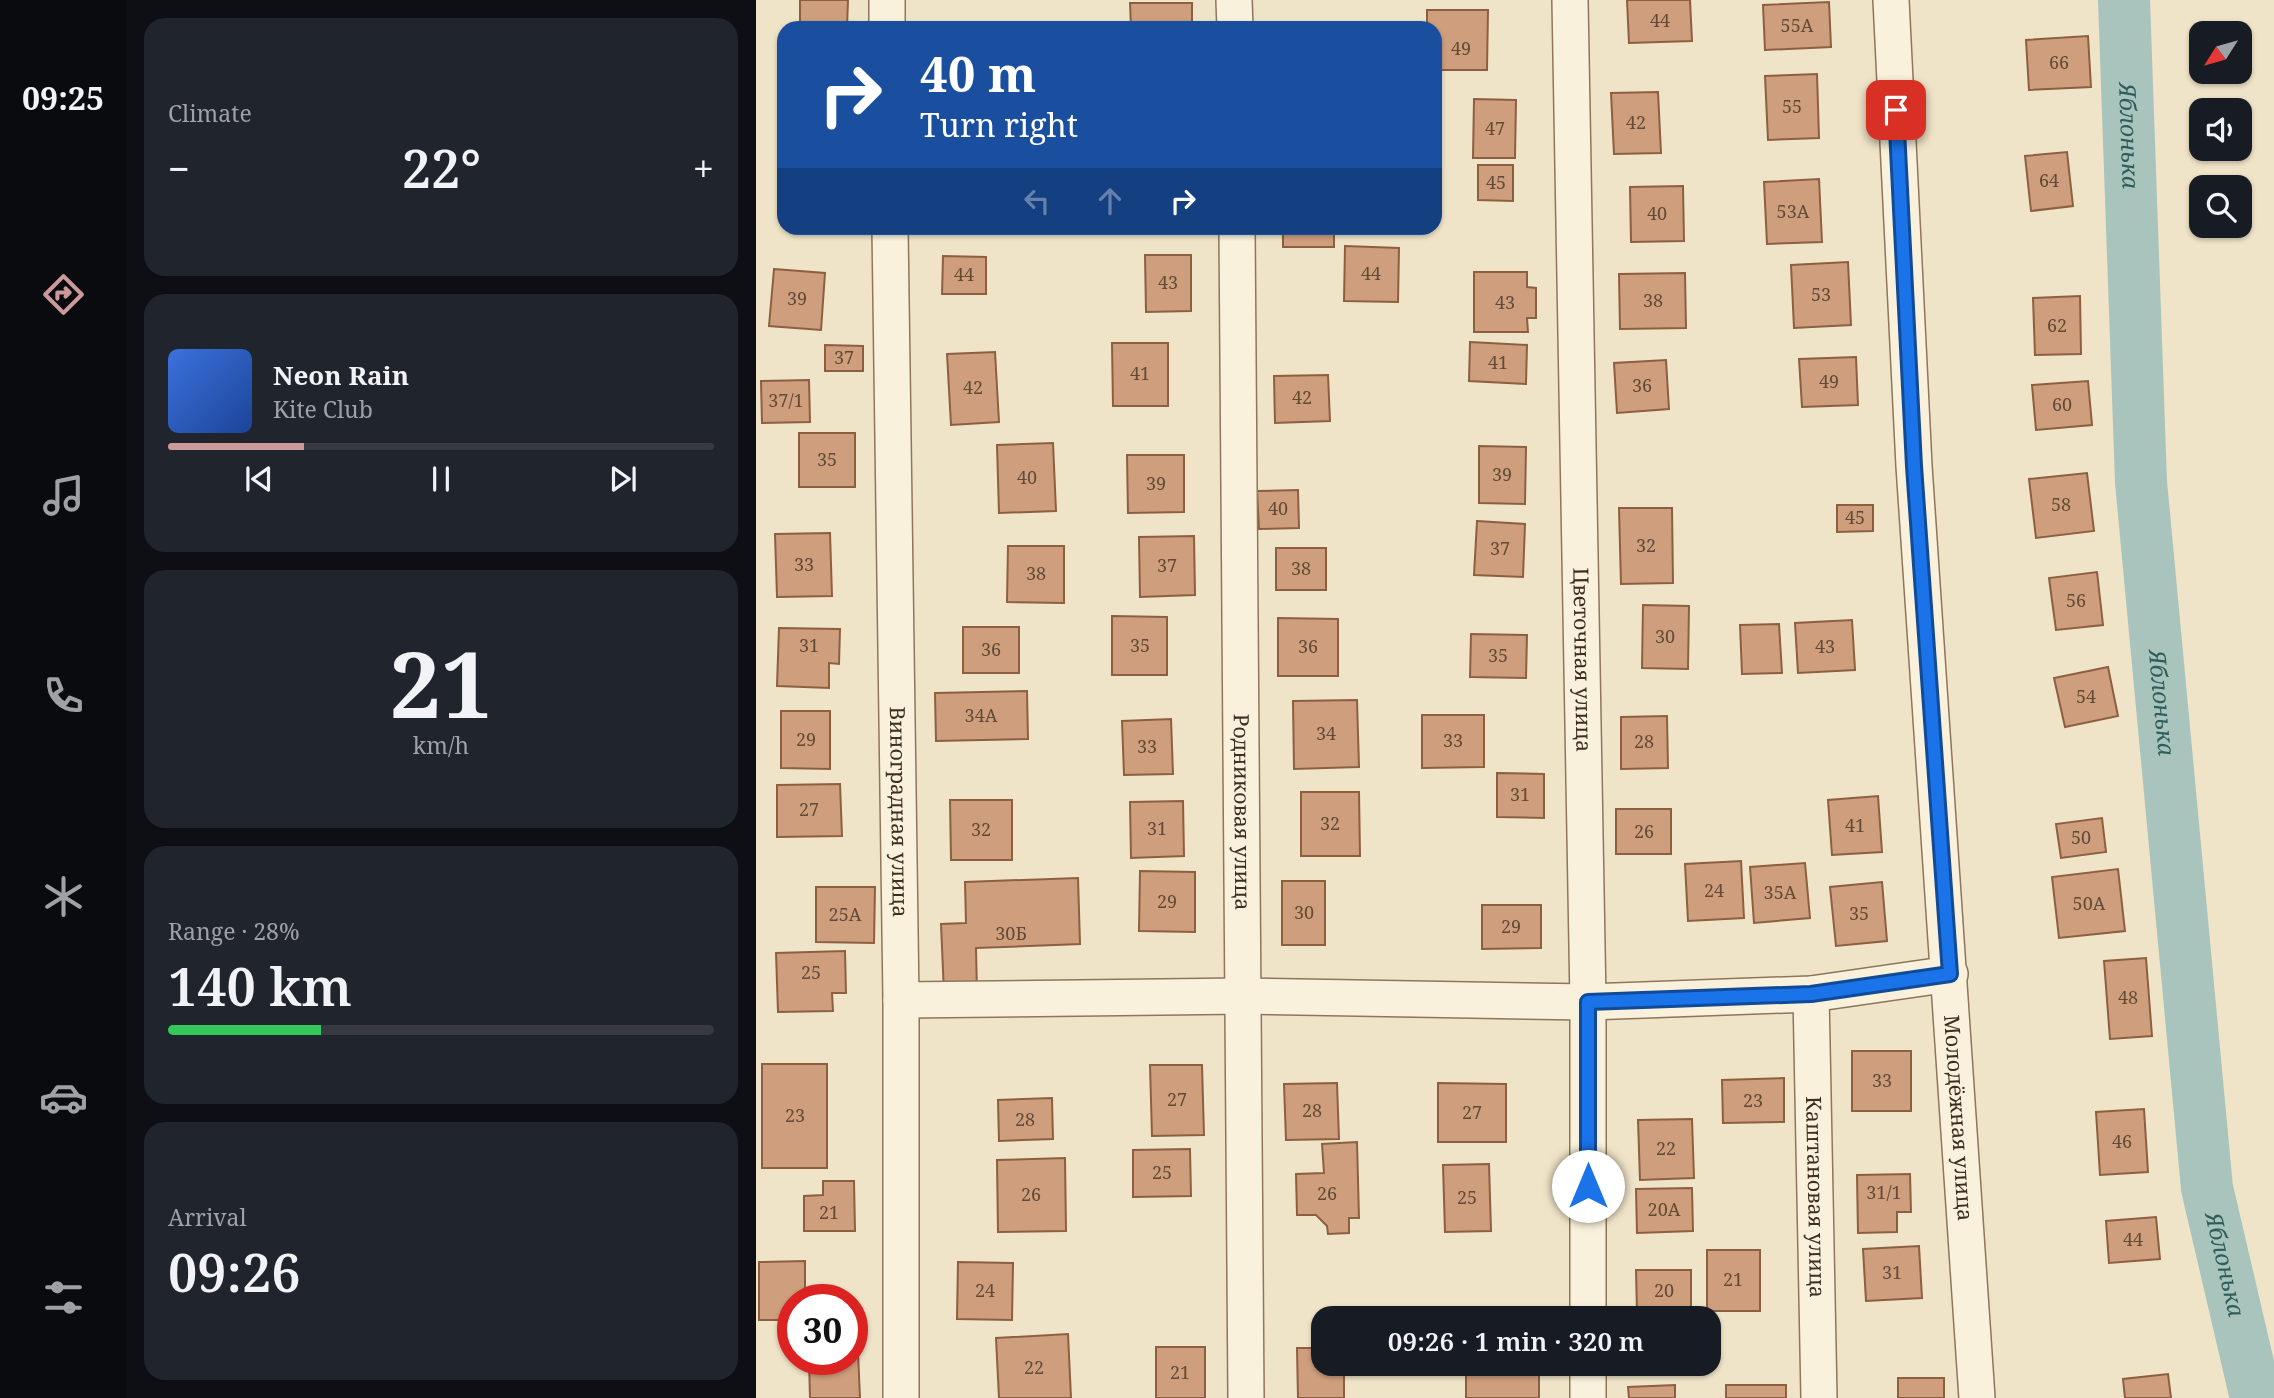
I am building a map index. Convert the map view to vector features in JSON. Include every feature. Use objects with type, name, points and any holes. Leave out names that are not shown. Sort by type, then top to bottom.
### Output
[{"type":"street","points":[[887,0],[887,21]]},
{"type":"street","points":[[1234,0],[1235,21]]},
{"type":"street","name":"Цветочная улица","points":[[1570,0],[1588,1002],[1588,1306]]},
{"type":"street","name":"Молодёжная улица","points":[[1891,0],[1914,466],[1977,1398]]},
{"type":"street","name":"Виноградная улица","points":[[890,235],[901,1000],[901,1398]]},
{"type":"street","name":"Родниковая улица","points":[[1237,235],[1246,1398]]},
{"type":"street","points":[[901,1000],[1244,996],[1588,1002],[1811,994],[1950,974]]},
{"type":"street","name":"Каштановая улица","points":[[1811,994],[1819,1398]]},
{"type":"street","points":[[1588,1376],[1588,1398]]},
{"type":"building","points":[[800,0],[848,0],[847,21],[800,21]]},
{"type":"building","points":[[1627,0],[1690,0],[1692,41],[1629,43]]},
{"type":"building","points":[[1829,2],[1831,47],[1765,50],[1763,5]]},
{"type":"building","points":[[1130,3],[1192,3],[1192,21],[1131,21]]},
{"type":"building","points":[[1427,10],[1488,10],[1487,70],[1442,70],[1442,21],[1427,21]]},
{"type":"building","points":[[2088,36],[2091,87],[2029,90],[2026,40]]},
{"type":"building","points":[[1817,74],[1819,138],[1768,140],[1765,76]]},
{"type":"building","points":[[1658,92],[1661,153],[1614,154],[1611,93]]},
{"type":"building","points":[[1474,99],[1516,100],[1515,158],[1473,158]]},
{"type":"building","points":[[2067,152],[2073,206],[2031,211],[2025,156]]},
{"type":"building","points":[[1478,165],[1513,165],[1513,201],[1478,200]]},
{"type":"building","points":[[1819,179],[1822,242],[1767,244],[1764,182]]},
{"type":"building","points":[[1683,186],[1684,241],[1631,242],[1630,187]]},
{"type":"building","points":[[1283,235],[1334,235],[1334,247],[1283,247]]},
{"type":"building","points":[[1345,246],[1399,248],[1398,302],[1344,301]]},
{"type":"building","points":[[1145,255],[1191,255],[1191,311],[1146,312]]},
{"type":"building","points":[[943,256],[986,257],[986,294],[942,294]]},
{"type":"building","points":[[1848,262],[1851,325],[1794,328],[1791,265]]},
{"type":"building","points":[[774,269],[825,273],[821,330],[769,326]]},
{"type":"building","points":[[1474,272],[1527,272],[1527,287],[1536,288],[1536,318],[1527,318],[1528,332],[1474,332]]},
{"type":"building","points":[[1685,273],[1686,328],[1620,329],[1619,274]]},
{"type":"building","points":[[2080,296],[2081,354],[2035,355],[2033,298]]},
{"type":"building","points":[[1470,342],[1527,345],[1526,384],[1469,381]]},
{"type":"building","points":[[1112,343],[1168,343],[1168,406],[1113,406]]},
{"type":"building","points":[[825,345],[863,346],[863,371],[825,371]]},
{"type":"building","points":[[995,352],[999,422],[951,425],[947,354]]},
{"type":"building","points":[[1856,357],[1858,405],[1802,407],[1799,359]]},
{"type":"building","points":[[1666,360],[1669,409],[1617,413],[1614,363]]},
{"type":"building","points":[[1328,375],[1330,421],[1275,423],[1274,376]]},
{"type":"building","points":[[809,380],[810,422],[762,423],[761,381]]},
{"type":"building","points":[[2088,381],[2092,425],[2036,430],[2032,385]]},
{"type":"building","points":[[799,433],[855,433],[855,487],[799,487]]},
{"type":"building","points":[[1053,443],[1056,511],[999,513],[997,445]]},
{"type":"building","points":[[1479,446],[1526,447],[1525,504],[1479,503]]},
{"type":"building","points":[[1127,455],[1184,455],[1184,512],[1128,513]]},
{"type":"building","points":[[2087,473],[2094,531],[2036,538],[2029,479]]},
{"type":"building","points":[[1298,490],[1299,528],[1259,529],[1257,491]]},
{"type":"building","points":[[1837,505],[1873,505],[1873,531],[1837,532]]},
{"type":"building","points":[[1619,508],[1672,508],[1673,583],[1621,584]]},
{"type":"building","points":[[1477,521],[1525,524],[1523,577],[1474,575]]},
{"type":"building","points":[[830,533],[832,596],[777,597],[775,534]]},
{"type":"building","points":[[1194,536],[1195,595],[1140,597],[1139,537]]},
{"type":"building","points":[[1008,546],[1064,546],[1064,603],[1007,602]]},
{"type":"building","points":[[1276,548],[1326,548],[1326,590],[1276,590]]},
{"type":"building","points":[[2097,572],[2103,625],[2056,630],[2049,578]]},
{"type":"building","points":[[1643,605],[1689,606],[1688,669],[1642,668]]},
{"type":"building","points":[[1112,616],[1167,617],[1167,675],[1112,675]]},
{"type":"building","points":[[1278,618],[1338,619],[1338,676],[1278,676]]},
{"type":"building","points":[[1852,620],[1855,670],[1798,673],[1795,623]]},
{"type":"building","points":[[1779,624],[1782,673],[1742,674],[1740,625]]},
{"type":"building","points":[[963,627],[1019,627],[1019,673],[963,673]]},
{"type":"building","points":[[779,628],[840,629],[839,664],[829,663],[829,688],[777,686]]},
{"type":"building","points":[[1471,634],[1527,635],[1526,678],[1470,677]]},
{"type":"building","points":[[2108,667],[2118,716],[2065,727],[2054,678]]},
{"type":"building","points":[[1027,691],[1028,739],[936,741],[935,693]]},
{"type":"building","points":[[1357,700],[1359,767],[1294,769],[1293,701]]},
{"type":"building","points":[[781,711],[830,711],[830,769],[781,768]]},
{"type":"building","points":[[1422,715],[1484,715],[1484,767],[1422,768]]},
{"type":"building","points":[[1667,716],[1668,768],[1621,769],[1621,717]]},
{"type":"building","points":[[1171,719],[1173,774],[1124,775],[1122,721]]},
{"type":"building","points":[[1497,773],[1544,774],[1544,818],[1497,817]]},
{"type":"building","points":[[840,784],[842,836],[777,837],[777,785]]},
{"type":"building","points":[[1301,792],[1359,792],[1360,856],[1301,856]]},
{"type":"building","points":[[1878,796],[1882,852],[1832,855],[1828,800]]},
{"type":"building","points":[[950,800],[1012,800],[1012,860],[951,860]]},
{"type":"building","points":[[1183,801],[1184,856],[1131,858],[1130,802]]},
{"type":"building","points":[[1616,809],[1671,809],[1671,854],[1616,854]]},
{"type":"building","points":[[2102,818],[2106,852],[2061,858],[2056,824]]},
{"type":"building","points":[[1741,861],[1744,918],[1688,921],[1685,864]]},
{"type":"building","points":[[1805,863],[1810,918],[1754,923],[1750,867]]},
{"type":"building","points":[[2118,869],[2125,931],[2059,938],[2052,877]]},
{"type":"building","points":[[1140,871],[1195,872],[1195,932],[1139,931]]},
{"type":"building","points":[[1078,878],[1080,944],[976,948],[977,993],[944,994],[941,924],[966,923],[965,882]]},
{"type":"building","points":[[1282,881],[1325,881],[1325,945],[1282,945]]},
{"type":"building","points":[[1882,882],[1887,941],[1836,946],[1830,887]]},
{"type":"building","points":[[816,887],[875,887],[874,943],[816,942]]},
{"type":"building","points":[[1482,905],[1541,905],[1541,948],[1482,949]]},
{"type":"building","points":[[845,951],[846,993],[832,993],[833,1011],[778,1012],[776,953]]},
{"type":"building","points":[[2146,958],[2152,1036],[2110,1039],[2104,961]]},
{"type":"building","points":[[1852,1051],[1911,1051],[1911,1111],[1852,1111]]},
{"type":"building","points":[[762,1064],[827,1064],[827,1168],[762,1168]]},
{"type":"building","points":[[1150,1065],[1202,1065],[1204,1135],[1152,1136]]},
{"type":"building","points":[[1784,1078],[1784,1122],[1723,1123],[1722,1080]]},
{"type":"building","points":[[1337,1083],[1339,1139],[1286,1140],[1284,1084]]},
{"type":"building","points":[[1438,1083],[1506,1084],[1506,1142],[1438,1142]]},
{"type":"building","points":[[1052,1098],[1053,1139],[999,1141],[998,1100]]},
{"type":"building","points":[[2144,1109],[2148,1172],[2100,1175],[2096,1112]]},
{"type":"building","points":[[1692,1119],[1694,1178],[1640,1180],[1638,1120]]},
{"type":"building","points":[[1357,1142],[1359,1218],[1349,1218],[1349,1233],[1328,1234],[1327,1226],[1316,1215],[1297,1215],[1296,1174],[1324,1173],[1322,1144]]},
{"type":"building","points":[[1190,1149],[1191,1196],[1133,1197],[1133,1150]]},
{"type":"building","points":[[1065,1158],[1066,1231],[998,1232],[997,1160]]},
{"type":"building","points":[[1489,1164],[1491,1231],[1445,1232],[1443,1165]]},
{"type":"building","points":[[1910,1174],[1911,1212],[1897,1212],[1897,1232],[1858,1233],[1857,1175]]},
{"type":"building","points":[[823,1181],[854,1181],[855,1231],[804,1231],[804,1196],[823,1195]]},
{"type":"building","points":[[1692,1188],[1693,1231],[1637,1233],[1636,1189]]},
{"type":"building","points":[[2156,1217],[2160,1259],[2109,1263],[2106,1221]]},
{"type":"building","points":[[1919,1246],[1922,1298],[1866,1301],[1863,1249]]},
{"type":"building","points":[[1707,1250],[1760,1250],[1760,1311],[1721,1311],[1721,1306],[1707,1306]]},
{"type":"building","points":[[805,1261],[805,1284],[777,1284],[777,1320],[759,1320],[759,1262]]},
{"type":"building","points":[[958,1262],[1013,1263],[1012,1320],[957,1319]]},
{"type":"building","points":[[1636,1270],[1691,1270],[1691,1306],[1637,1306]]},
{"type":"building","points":[[1068,1334],[1071,1398],[999,1398],[996,1338]]},
{"type":"building","points":[[1156,1347],[1205,1347],[1205,1398],[1156,1398]]},
{"type":"building","points":[[1297,1348],[1311,1348],[1311,1376],[1344,1376],[1344,1398],[1298,1398]]},
{"type":"building","points":[[2168,1374],[2171,1398],[2125,1398],[2123,1379]]},
{"type":"building","points":[[809,1375],[859,1375],[860,1398],[810,1398]]},
{"type":"building","points":[[1466,1376],[1539,1376],[1539,1398],[1466,1398]]},
{"type":"building","points":[[1898,1378],[1944,1378],[1944,1398],[1898,1398]]},
{"type":"building","points":[[1675,1385],[1675,1398],[1629,1398],[1628,1387]]},
{"type":"building","points":[[1726,1385],[1786,1385],[1786,1398],[1726,1398]]},
{"type":"waterway","name":"Яблонька","points":[[2124,0],[2141,482],[2207,1188],[2256,1398]]},
{"type":"route","points":[[1588,1186],[1588,1002],[1811,994],[1950,974],[1914,466],[1896,110]]}]
